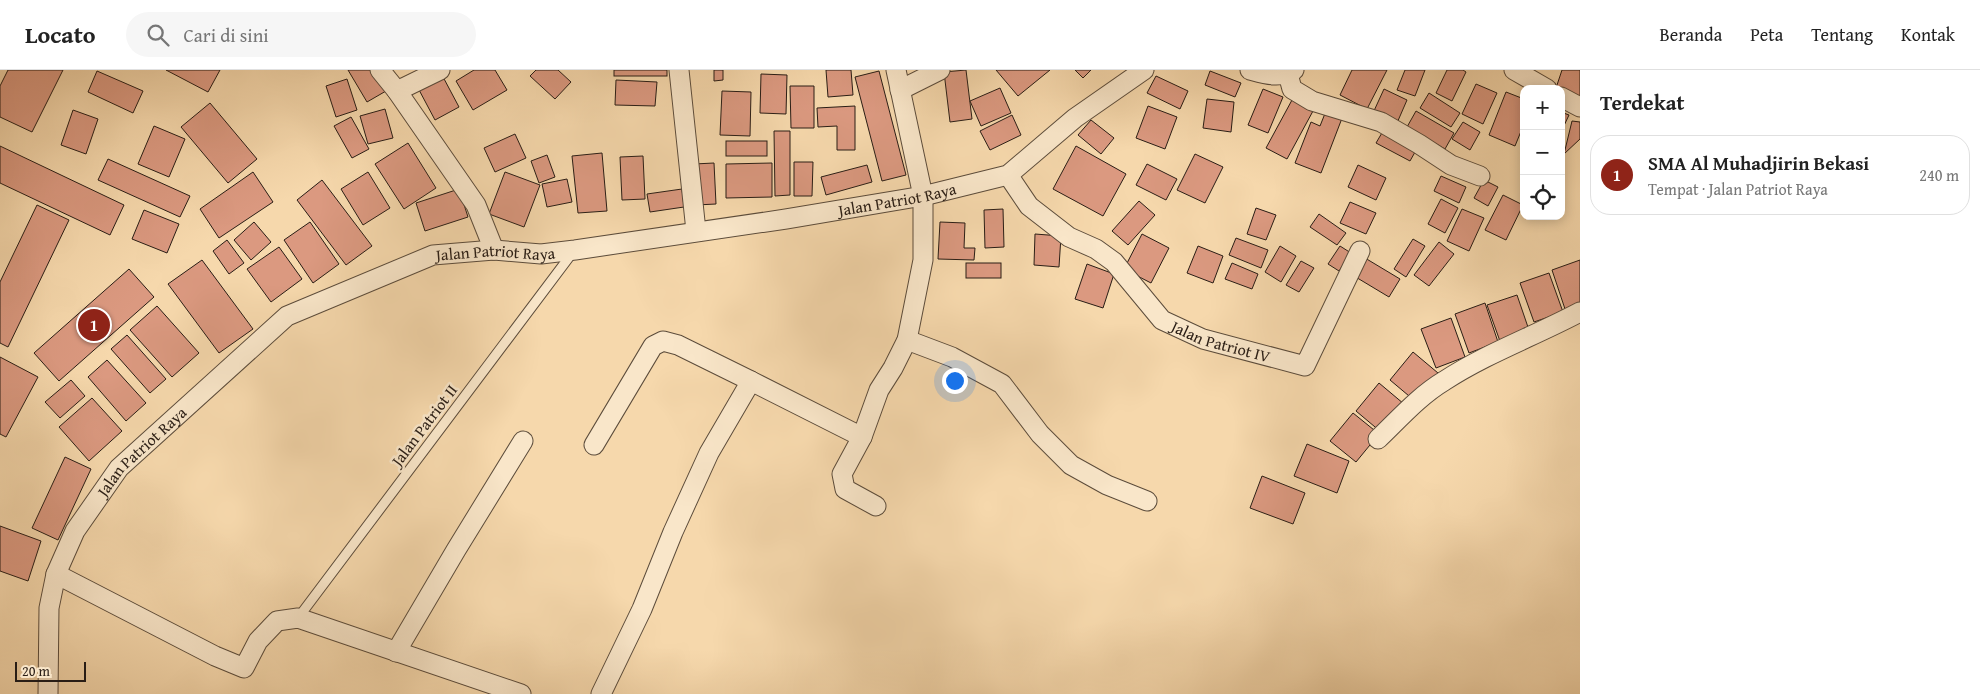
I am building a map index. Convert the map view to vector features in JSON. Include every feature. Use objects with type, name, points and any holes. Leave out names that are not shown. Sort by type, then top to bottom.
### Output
[{"type":"street","points":[[380,70],[397,91],[476,206],[494,250]]},
{"type":"street","points":[[397,91],[440,70]]},
{"type":"street","points":[[679,70],[696,231]]},
{"type":"street","points":[[876,506],[845,489],[842,474],[862,437],[879,390],[893,368],[906,340],[923,260],[923,196],[896,70]]},
{"type":"street","points":[[900,90],[940,70]]},
{"type":"street","name":"Jalan Patriot Raya","points":[[48,694],[49,608],[56,574],[75,531],[119,468],[288,316],[434,255],[494,250],[541,254],[575,250],[786,219],[923,196],[1008,175],[1075,118],[1144,70]]},
{"type":"street","points":[[1250,70],[1271,75],[1291,72],[1292,89],[1312,101],[1347,110],[1381,122],[1451,164],[1480,176]]},
{"type":"street","points":[[1514,70],[1540,80]]},
{"type":"street","points":[[1565,99],[1580,107]]},
{"type":"street","name":"Jalan Patriot IV","points":[[1008,175],[1029,206],[1069,237],[1096,249],[1114,262],[1162,320],[1202,339],[1305,366],[1360,251]]},
{"type":"street","points":[[1378,439],[1411,407],[1442,382],[1476,362],[1580,312]]},
{"type":"street","points":[[906,340],[952,357],[1002,384],[1040,434],[1072,465],[1107,486],[1147,501]]},
{"type":"street","points":[[594,445],[654,346],[662,341],[678,345],[862,437]]},
{"type":"street","points":[[601,694],[642,609],[673,532],[709,453],[751,381]]},
{"type":"street","points":[[396,652],[523,441]]},
{"type":"street","points":[[56,574],[215,656],[244,668],[258,641],[277,621],[298,618],[396,652],[477,687],[521,694]]},
{"type":"lane","name":"Jalan Patriot II","points":[[298,618],[575,250]]},
{"type":"building","points":[[8,70],[63,70],[32,132],[0,117],[0,86]]},
{"type":"building","points":[[166,70],[220,70],[208,92]]},
{"type":"building","points":[[348,70],[373,70],[386,91],[367,102]]},
{"type":"building","points":[[474,70],[495,70],[507,90],[473,110],[456,81]]},
{"type":"building","points":[[536,70],[558,70],[571,82],[555,99],[530,76]]},
{"type":"building","points":[[614,70],[667,70],[667,76],[614,76]]},
{"type":"building","points":[[714,70],[723,70],[723,80],[714,81]]},
{"type":"building","points":[[826,70],[851,70],[853,95],[828,97]]},
{"type":"building","points":[[966,70],[972,119],[950,122],[944,72]]},
{"type":"building","points":[[996,70],[1050,70],[1018,96]]},
{"type":"building","points":[[1075,70],[1091,70],[1083,78]]},
{"type":"building","points":[[1352,70],[1387,70],[1367,109],[1340,95]]},
{"type":"building","points":[[1405,70],[1425,70],[1415,96],[1397,90]]},
{"type":"building","points":[[1447,70],[1463,70],[1466,72],[1452,101],[1436,93]]},
{"type":"building","points":[[1562,70],[1580,70],[1580,97],[1565,91],[1565,85],[1557,85]]},
{"type":"building","points":[[97,71],[143,91],[133,113],[88,92]]},
{"type":"building","points":[[879,71],[906,175],[882,181],[855,77]]},
{"type":"building","points":[[1210,71],[1241,83],[1235,97],[1205,85]]},
{"type":"building","points":[[761,74],[787,75],[786,114],[760,113]]},
{"type":"building","points":[[442,75],[459,107],[435,120],[418,88]]},
{"type":"building","points":[[1156,76],[1188,91],[1180,109],[1147,93]]},
{"type":"building","points":[[347,79],[357,110],[336,117],[326,86]]},
{"type":"building","points":[[616,80],[657,82],[655,106],[615,105]]},
{"type":"building","points":[[1476,84],[1497,93],[1483,124],[1462,114]]},
{"type":"building","points":[[790,86],[814,86],[814,128],[791,128]]},
{"type":"building","points":[[1000,88],[1011,113],[981,126],[970,101]]},
{"type":"building","points":[[1263,89],[1283,97],[1268,133],[1248,125]]},
{"type":"building","points":[[1384,89],[1407,100],[1397,123],[1373,113]]},
{"type":"building","points":[[722,91],[751,92],[750,136],[720,135]]},
{"type":"building","points":[[1506,92],[1520,97],[1520,134],[1515,146],[1489,135]]},
{"type":"building","points":[[1429,93],[1460,113],[1451,127],[1420,108]]},
{"type":"building","points":[[1207,99],[1234,102],[1231,132],[1203,128]]},
{"type":"building","points":[[1292,100],[1313,111],[1287,159],[1266,148]]},
{"type":"building","points":[[210,103],[257,159],[228,183],[181,127]]},
{"type":"building","points":[[855,106],[855,150],[837,150],[837,126],[818,127],[817,108]]},
{"type":"building","points":[[1148,106],[1177,117],[1165,149],[1136,138]]},
{"type":"building","points":[[1328,106],[1344,113],[1321,173],[1295,163],[1311,122],[1320,126]]},
{"type":"building","points":[[385,109],[393,138],[368,144],[360,116]]},
{"type":"building","points":[[73,110],[98,119],[86,154],[61,145]]},
{"type":"building","points":[[1416,111],[1454,133],[1445,149],[1407,127]]},
{"type":"building","points":[[1565,114],[1569,115],[1565,124]]},
{"type":"building","points":[[1012,115],[1021,135],[990,150],[980,131]]},
{"type":"building","points":[[351,117],[369,149],[352,158],[334,126]]},
{"type":"building","points":[[1091,120],[1114,138],[1101,154],[1078,135]]},
{"type":"building","points":[[1572,121],[1580,122],[1580,139],[1565,153]]},
{"type":"building","points":[[1463,122],[1480,132],[1470,150],[1452,139]]},
{"type":"building","points":[[154,126],[185,139],[169,177],[138,164]]},
{"type":"building","points":[[1386,126],[1419,145],[1410,161],[1376,143]]},
{"type":"building","points":[[774,131],[790,131],[790,195],[775,196]]},
{"type":"building","points":[[515,134],[526,158],[495,172],[484,148]]},
{"type":"building","points":[[726,141],[767,141],[767,156],[726,156]]},
{"type":"building","points":[[408,143],[436,188],[404,209],[375,164]]},
{"type":"building","points":[[0,146],[124,205],[110,235],[0,183]]},
{"type":"building","points":[[1076,146],[1126,174],[1103,216],[1053,189]]},
{"type":"building","points":[[602,153],[607,211],[578,213],[572,156]]},
{"type":"building","points":[[1195,154],[1223,167],[1205,203],[1177,190]]},
{"type":"building","points":[[547,155],[555,177],[539,183],[531,161]]},
{"type":"building","points":[[643,156],[645,199],[622,200],[620,157]]},
{"type":"building","points":[[108,159],[190,196],[180,217],[98,180]]},
{"type":"building","points":[[794,162],[813,162],[812,196],[794,196]]},
{"type":"building","points":[[714,163],[716,204],[696,205],[694,164]]},
{"type":"building","points":[[772,163],[772,197],[726,198],[726,164]]},
{"type":"building","points":[[1147,164],[1177,179],[1166,200],[1136,185]]},
{"type":"building","points":[[867,165],[872,182],[826,195],[821,177]]},
{"type":"building","points":[[1358,165],[1386,178],[1376,200],[1348,187]]},
{"type":"building","points":[[253,172],[273,202],[219,238],[200,209]]},
{"type":"building","points":[[368,172],[390,208],[363,225],[341,189]]},
{"type":"building","points":[[505,172],[540,185],[524,227],[489,214]]},
{"type":"building","points":[[1441,176],[1466,187],[1459,203],[1434,191]]},
{"type":"building","points":[[567,179],[572,202],[547,207],[542,184]]},
{"type":"building","points":[[322,180],[372,246],[346,265],[297,200]]},
{"type":"building","points":[[1484,180],[1498,187],[1488,206],[1474,198]]},
{"type":"building","points":[[459,189],[468,217],[425,231],[416,203]]},
{"type":"building","points":[[682,189],[684,207],[650,212],[647,194]]},
{"type":"building","points":[[1503,195],[1520,204],[1520,211],[1506,240],[1485,230]]},
{"type":"building","points":[[1441,199],[1458,208],[1445,233],[1428,224]]},
{"type":"building","points":[[1139,201],[1155,215],[1128,245],[1112,231]]},
{"type":"building","points":[[1350,202],[1376,213],[1366,234],[1340,223]]},
{"type":"building","points":[[37,205],[69,220],[8,347],[0,343],[0,282]]},
{"type":"building","points":[[1256,208],[1276,215],[1266,240],[1247,234]]},
{"type":"building","points":[[1003,209],[1004,247],[985,248],[984,210]]},
{"type":"building","points":[[1462,209],[1484,218],[1469,251],[1447,241]]},
{"type":"building","points":[[144,210],[179,224],[167,253],[132,239]]},
{"type":"building","points":[[1319,214],[1346,233],[1337,245],[1310,227]]},
{"type":"building","points":[[254,222],[271,242],[251,260],[234,240]]},
{"type":"building","points":[[310,222],[339,264],[313,283],[284,240]]},
{"type":"building","points":[[940,222],[965,223],[964,248],[975,248],[974,260],[938,259]]},
{"type":"building","points":[[1035,234],[1061,236],[1059,267],[1034,265]]},
{"type":"building","points":[[1142,234],[1169,248],[1151,283],[1124,269]]},
{"type":"building","points":[[1236,238],[1268,250],[1261,268],[1229,255]]},
{"type":"building","points":[[1413,239],[1425,246],[1406,277],[1394,269]]},
{"type":"building","points":[[227,240],[244,263],[229,274],[213,251]]},
{"type":"building","points":[[1439,242],[1454,254],[1429,286],[1414,275]]},
{"type":"building","points":[[1198,246],[1223,256],[1213,283],[1187,273]]},
{"type":"building","points":[[1280,246],[1296,256],[1281,282],[1265,272]]},
{"type":"building","points":[[1340,246],[1351,253],[1339,271],[1328,264]]},
{"type":"building","points":[[279,247],[302,279],[271,302],[247,269]]},
{"type":"building","points":[[1365,258],[1400,279],[1389,297],[1354,276]]},
{"type":"building","points":[[202,260],[253,329],[219,353],[168,284]]},
{"type":"building","points":[[1580,260],[1580,304],[1565,309],[1552,270]]},
{"type":"building","points":[[1301,261],[1314,268],[1299,292],[1286,285]]},
{"type":"building","points":[[966,263],[1001,263],[1001,278],[966,278]]},
{"type":"building","points":[[1232,263],[1258,274],[1252,289],[1225,279]]},
{"type":"building","points":[[1087,264],[1114,274],[1103,308],[1075,299]]},
{"type":"building","points":[[129,269],[154,297],[59,381],[34,353]]},
{"type":"building","points":[[1549,273],[1563,312],[1534,322],[1520,283]]},
{"type":"building","points":[[1517,295],[1530,333],[1501,344],[1487,305]]},
{"type":"building","points":[[1485,303],[1498,342],[1469,353],[1455,314]]},
{"type":"building","points":[[157,306],[199,353],[172,377],[130,330]]},
{"type":"building","points":[[1451,318],[1465,357],[1436,368],[1421,329]]},
{"type":"building","points":[[127,335],[166,379],[150,393],[111,349]]},
{"type":"building","points":[[1413,352],[1438,373],[1415,401],[1390,380]]},
{"type":"building","points":[[0,357],[38,377],[6,437],[0,434]]},
{"type":"building","points":[[107,360],[146,403],[126,421],[88,377]]},
{"type":"building","points":[[71,380],[85,396],[60,418],[45,402]]},
{"type":"building","points":[[1379,383],[1404,404],[1381,432],[1356,411]]},
{"type":"building","points":[[92,398],[122,431],[89,461],[59,427]]},
{"type":"building","points":[[1353,413],[1379,434],[1356,462],[1330,441]]},
{"type":"building","points":[[1307,444],[1349,461],[1337,493],[1294,476]]},
{"type":"building","points":[[65,457],[91,469],[58,540],[32,528]]},
{"type":"building","points":[[1262,476],[1305,493],[1293,524],[1250,508]]},
{"type":"building","points":[[0,526],[41,541],[28,581],[0,571]]},
{"type":"place","name":"SMA Al Muhadjirin Bekasi","points":[[94,325]]}]
